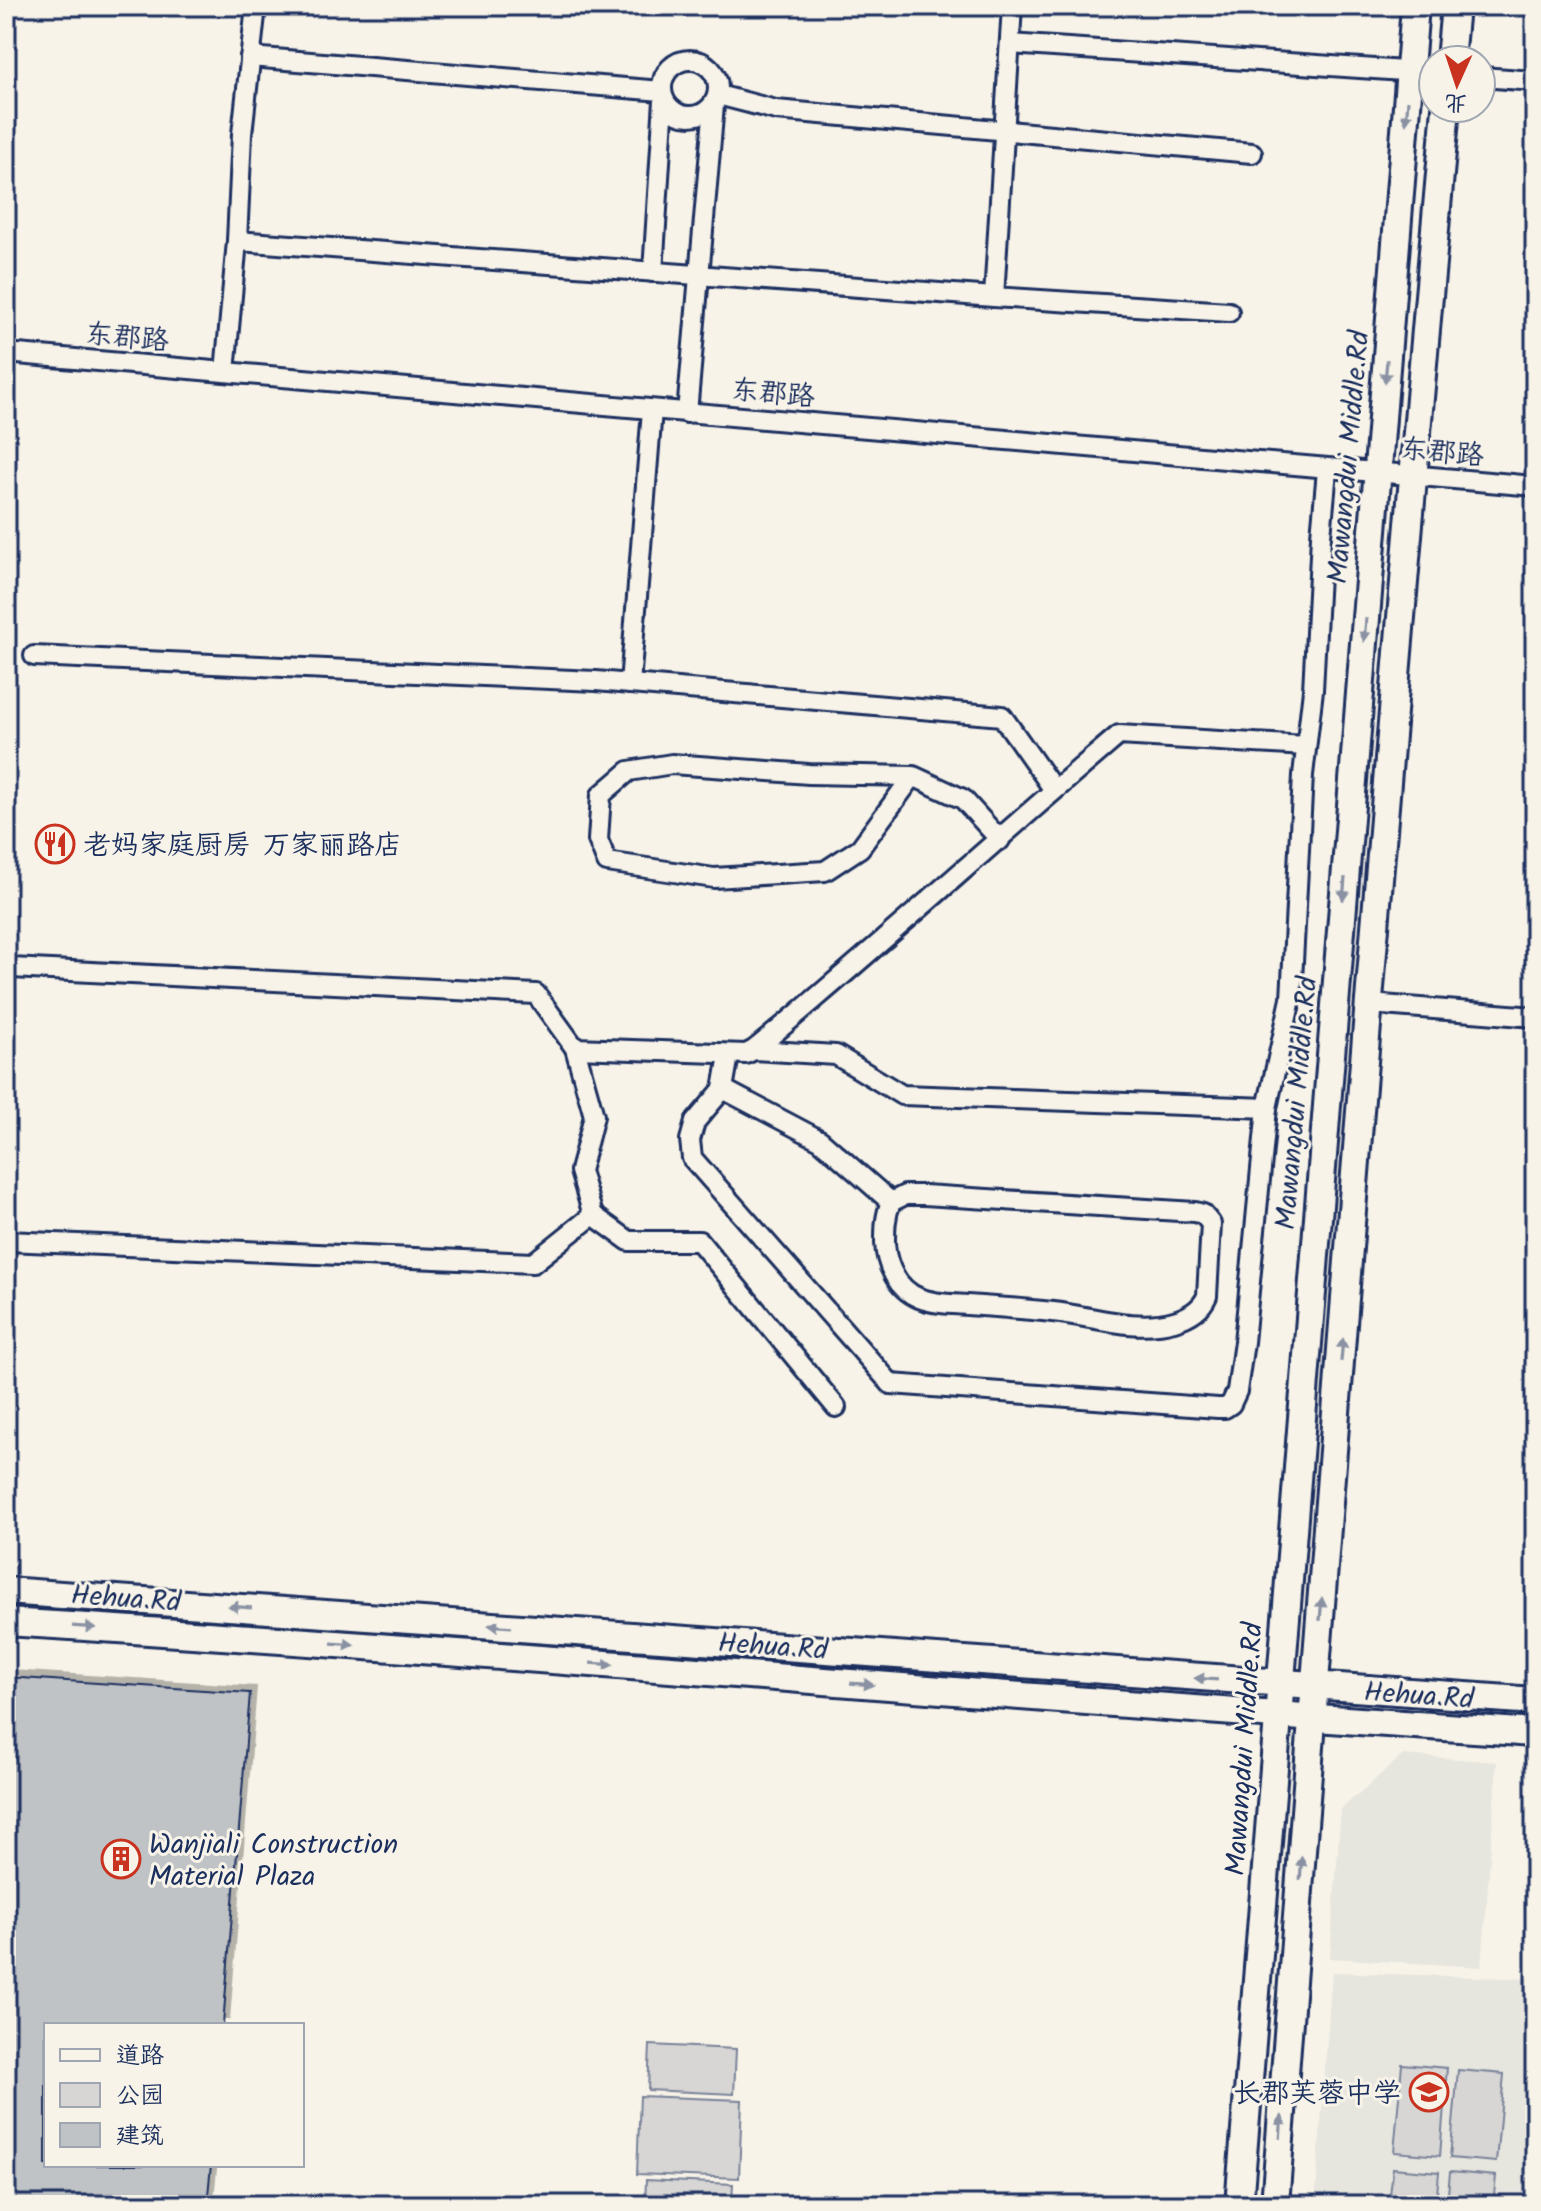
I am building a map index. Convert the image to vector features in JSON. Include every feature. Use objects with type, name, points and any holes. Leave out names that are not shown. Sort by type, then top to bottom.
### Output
[{"type":"main road","name":"Mawangdui Middle.Rd","points":[[1415,6],[1418,44]]},
{"type":"main road","points":[[1451,44],[1455,6]]},
{"type":"main road","name":"Mawangdui Middle.Rd","points":[[1239,2205],[1377,474],[1417,109]]},
{"type":"main road","points":[[1275,2205],[1412,477],[1445,124]]},
{"type":"main road","name":"Hehua.Rd","points":[[6,1591],[1535,1701]]},
{"type":"main road","name":"Hehua.Rd","points":[[6,1622],[235,1636],[1312,1719],[1535,1733]]},
{"type":"street","points":[[225,372],[237,241],[242,134],[256,6]]},
{"type":"street","points":[[994,297],[1012,6]]},
{"type":"street","points":[[1010,44],[1417,72]]},
{"type":"street","points":[[250,57],[663,95]]},
{"type":"street","points":[[653,272],[663,81],[667,72],[683,60],[693,59],[711,68],[719,86],[687,413]]},
{"type":"street","points":[[1497,78],[1535,81]]},
{"type":"street","points":[[663,95],[670,109],[688,117],[707,112],[716,100]]},
{"type":"street","points":[[716,100],[776,110],[1252,153]]},
{"type":"street","points":[[237,241],[1229,312]]},
{"type":"street","name":"东郡路","points":[[6,353],[1535,486]]},
{"type":"street","points":[[630,684],[652,410]]},
{"type":"street","points":[[729,1055],[723,1089],[695,1122],[690,1140],[692,1158],[891,1384],[1218,1408],[1231,1404],[1237,1391],[1244,1342],[1267,1108],[1291,999],[1327,470]]},
{"type":"street","points":[[34,656],[596,681],[1002,716],[1054,790]]},
{"type":"street","points":[[575,1048],[729,1055],[754,1050],[849,972],[1119,735],[1306,746]]},
{"type":"street","points":[[913,776],[860,848],[825,871],[714,878],[607,862],[598,840],[601,795],[629,771],[672,764],[809,774],[913,776],[963,799],[1000,840]]},
{"type":"street","points":[[11,968],[536,994],[575,1048],[594,1116],[580,1171],[593,1215],[629,1241],[699,1241],[836,1407]]},
{"type":"street","points":[[1370,1004],[1535,1017]]},
{"type":"street","points":[[754,1050],[836,1055],[902,1095],[1267,1108]]},
{"type":"street","points":[[723,1089],[820,1140],[891,1202]]},
{"type":"street","points":[[905,1195],[924,1195],[1203,1214],[1211,1224],[1207,1296],[1204,1304],[1191,1314],[1176,1321],[1157,1324],[941,1303],[917,1297],[894,1277],[888,1264],[884,1226],[891,1202],[905,1195]]},
{"type":"street","points":[[6,1241],[533,1263],[593,1215]]},
{"type":"shaded area","points":[[1403,1755],[1497,1762],[1482,1967],[1330,1958],[1341,1809]]},
{"type":"shaded area","name":"长郡芙蓉中学","points":[[1332,1972],[1535,1979],[1535,2205],[1315,2205]]},
{"type":"green space","points":[[650,2045],[736,2049],[734,2094],[648,2090]]},
{"type":"green space","points":[[1402,2064],[1447,2068],[1440,2156],[1394,2152]]},
{"type":"green space","points":[[1458,2070],[1504,2074],[1496,2162],[1450,2158]]},
{"type":"green space","points":[[640,2096],[742,2100],[739,2178],[637,2174]]},
{"type":"green space","points":[[1393,2168],[1439,2172],[1436,2205],[1389,2205]]},
{"type":"green space","points":[[1450,2172],[1496,2176],[1493,2205],[1447,2205]]},
{"type":"green space","points":[[646,2180],[733,2184],[732,2205],[645,2205]]},
{"type":"building","name":"Wanjiali Construction Material Plaza","points":[[6,1677],[250,1693],[223,2023],[44,2023],[44,2167],[211,2167],[207,2205],[6,2205]]},
{"type":"place","name":"老妈家庭厨房 万家丽路店","points":[[55,844]]},
{"type":"place","name":"Wanjiali Construction Material Plaza","points":[[121,1859]]},
{"type":"place","name":"长郡芙蓉中学","points":[[1429,2092]]}]
